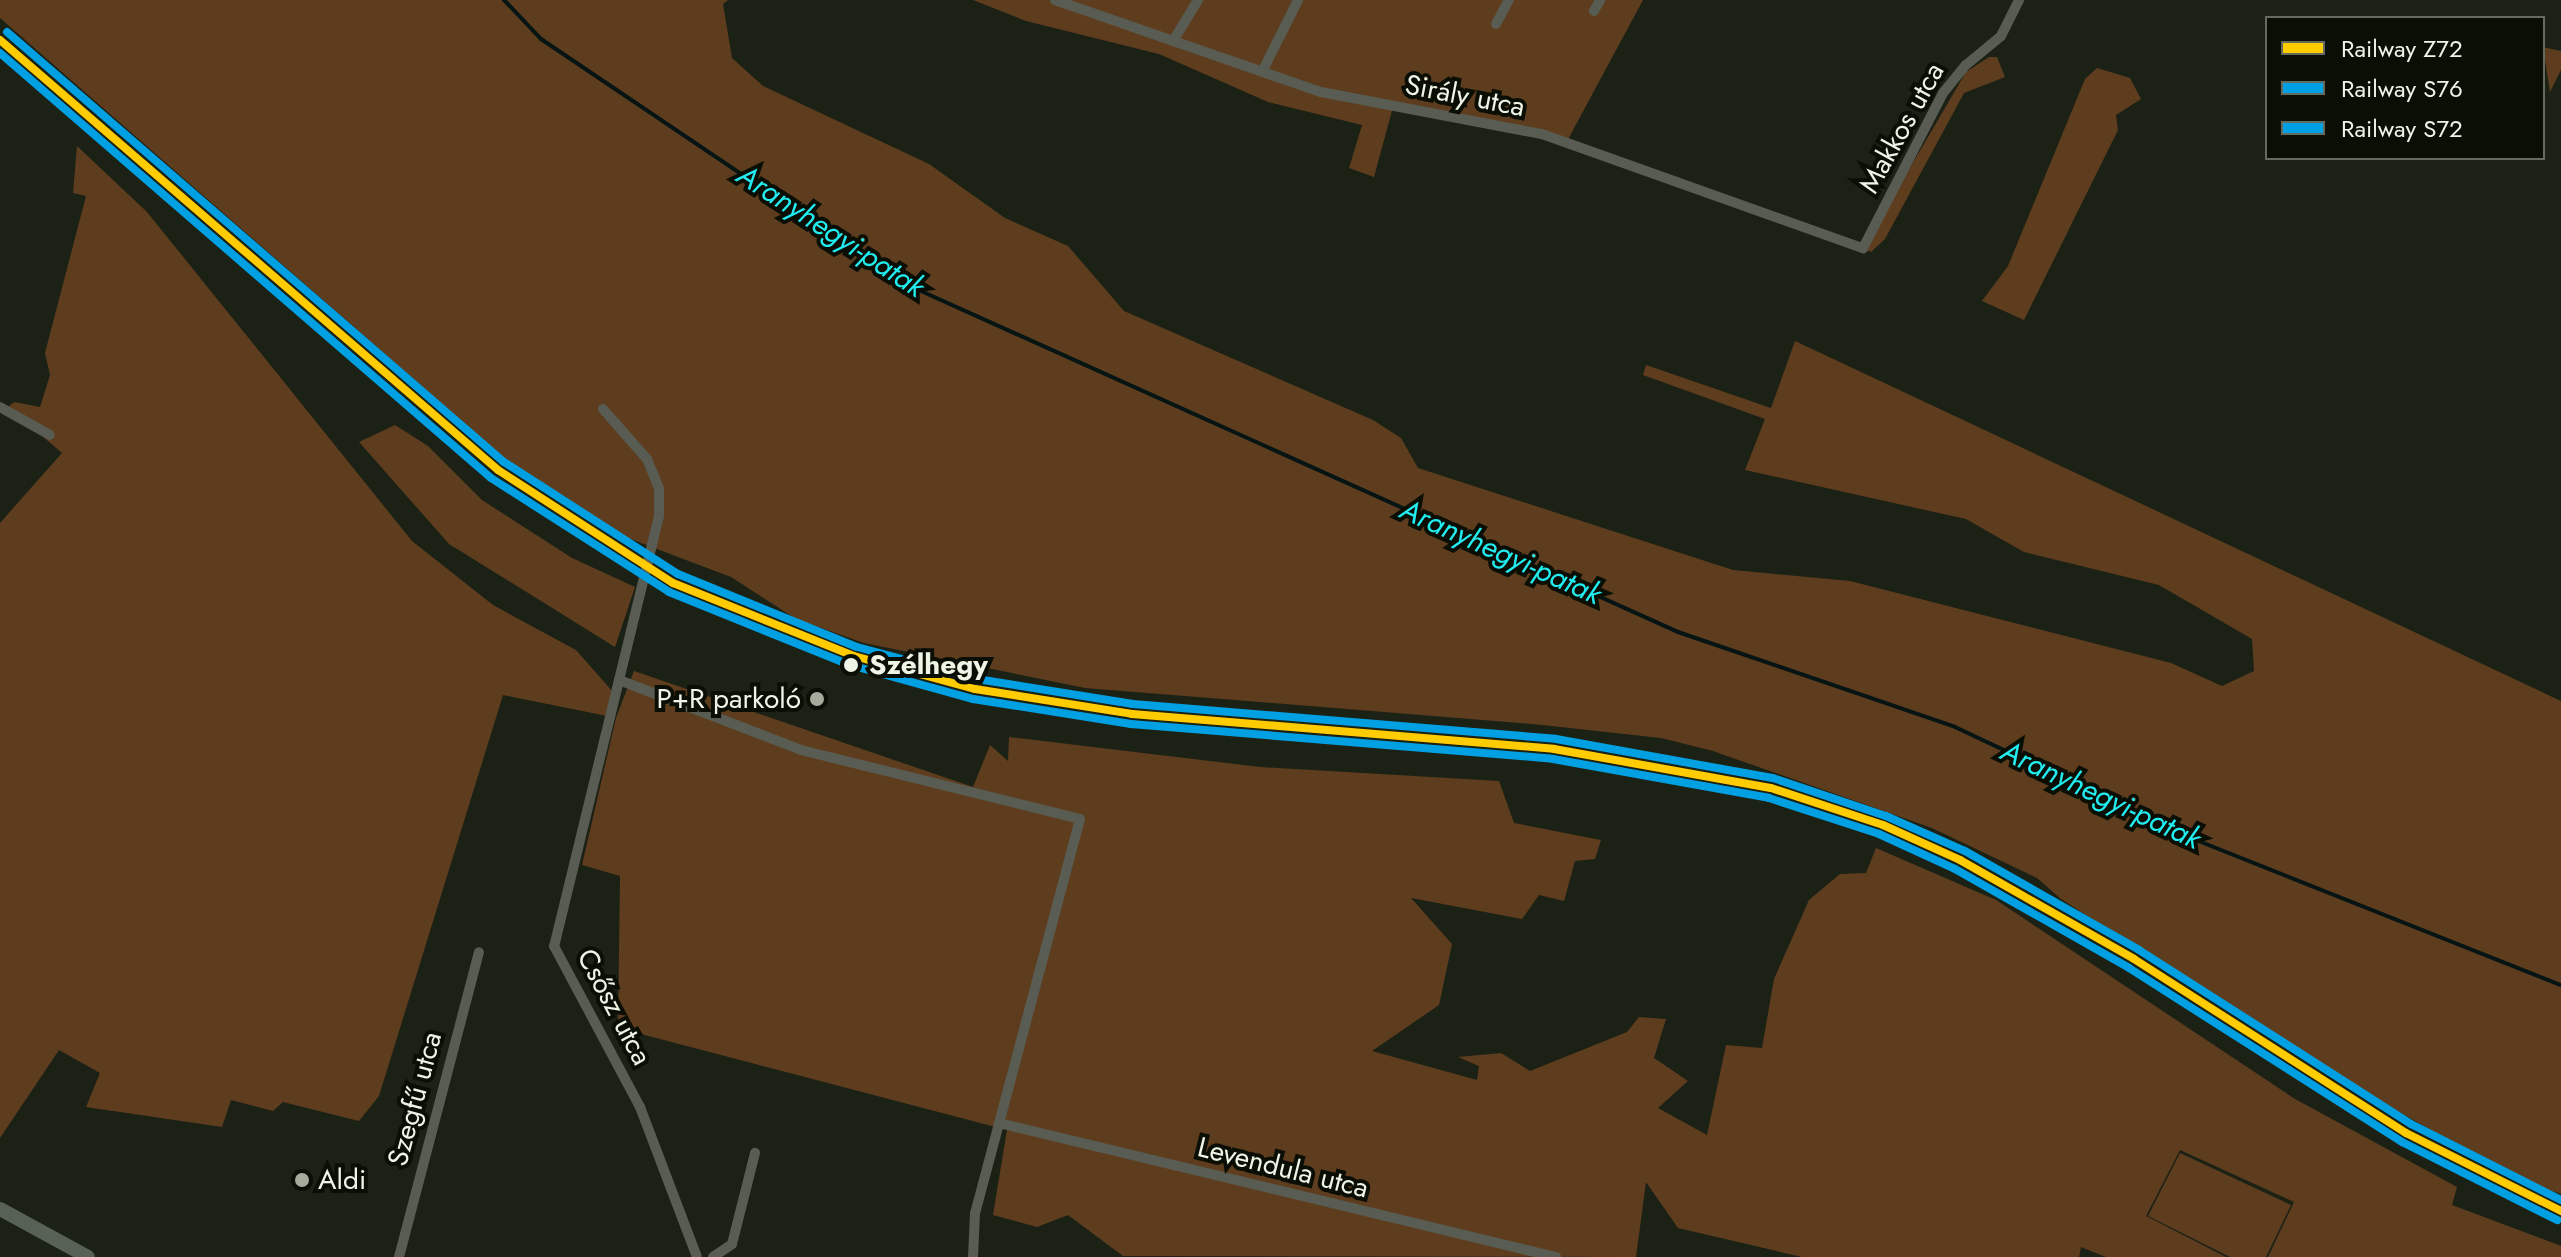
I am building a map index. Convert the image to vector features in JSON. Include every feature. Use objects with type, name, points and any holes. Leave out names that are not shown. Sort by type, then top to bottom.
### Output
[{"type":"main road","points":[[0,1209],[88,1257]]},
{"type":"street","name":"Sirály utca","points":[[1055,0],[1075,3],[1321,92],[1542,134],[1863,248]]},
{"type":"street","points":[[1173,41],[1198,0]]},
{"type":"street","points":[[1263,70],[1298,0]]},
{"type":"street","points":[[1496,24],[1509,0]]},
{"type":"street","points":[[1594,11],[1600,0]]},
{"type":"street","name":"Makkos utca","points":[[1863,248],[1943,93],[2001,36],[2019,0]]},
{"type":"street","points":[[0,407],[50,435]]},
{"type":"street","name":"Csősz utca","points":[[603,409],[647,459],[660,502],[652,558],[554,946],[609,1044],[667,1169],[697,1257]]},
{"type":"street","points":[[619,680],[801,750],[1080,819],[975,1213],[973,1257]]},
{"type":"street","name":"Szegfű utca","points":[[399,1257],[479,952]]},
{"type":"street","name":"Levendula utca","points":[[999,1123],[1556,1257]]},
{"type":"street","points":[[713,1257],[732,1244],[755,1153]]},
{"type":"shaded area","points":[[0,0],[728,0],[723,4],[732,58],[763,86],[929,164],[1005,218],[1068,246],[1124,311],[1373,420],[1401,438],[1418,468],[1733,570],[1850,581],[2171,663],[2222,686],[2254,671],[2252,639],[2159,585],[2024,552],[1966,519],[1745,470],[1765,419],[1643,375],[1646,365],[1771,408],[1795,341],[2561,701],[2561,1194],[2515,1178],[2345,1081],[2061,899],[2037,878],[1932,828],[1713,751],[1661,738],[1533,724],[1085,688],[864,643],[796,619],[731,577],[620,535],[503,457],[0,18]]},
{"type":"shaded area","points":[[973,0],[1643,0],[1566,143],[1393,107],[1374,177],[1349,168],[1362,125],[1268,102],[1159,54],[1026,21]]},
{"type":"shaded area","points":[[2545,47],[2561,51],[2561,70],[2550,92]]},
{"type":"shaded area","points":[[1989,57],[1997,57],[2005,77],[1964,93],[1885,239],[1871,252],[1863,248],[1966,72]]},
{"type":"shaded area","points":[[2097,68],[2130,78],[2141,99],[2116,115],[2118,130],[2024,320],[1982,301],[2008,266],[2085,79]]},
{"type":"shaded area","points":[[77,146],[147,212],[412,541],[493,605],[576,650],[613,692],[607,716],[503,695],[379,1096],[359,1121],[283,1102],[273,1111],[231,1100],[222,1127],[86,1107],[100,1073],[59,1050],[0,1138],[0,523],[62,453],[8,407],[14,402],[40,407],[50,375],[45,353],[86,196],[73,193]]},
{"type":"shaded area","points":[[395,425],[428,446],[482,500],[572,558],[635,587],[615,647],[449,544],[359,442]]},
{"type":"shaded area","points":[[634,671],[973,787],[990,745],[1008,761],[1009,737],[1260,767],[1499,781],[1514,823],[1601,840],[1595,859],[1575,861],[1564,901],[1539,895],[1522,919],[1411,898],[1452,944],[1439,1005],[1372,1051],[1477,1080],[1479,1066],[1458,1057],[1501,1053],[1530,1071],[1627,1032],[1639,1017],[1666,1019],[1654,1058],[1688,1081],[1658,1108],[1707,1135],[1726,1045],[1762,1048],[1774,979],[1809,900],[1840,874],[1866,873],[1876,848],[1996,900],[2295,1099],[2457,1187],[2452,1205],[2561,1246],[2561,1257],[2268,1257],[2294,1202],[2180,1150],[2146,1216],[2226,1257],[2106,1257],[2081,1247],[2079,1257],[1802,1257],[1678,1228],[1646,1182],[1636,1257],[1123,1256],[1068,1215],[1037,1227],[993,1215],[1007,1130],[618,1028],[620,876],[582,865],[616,718]]},
{"type":"shaded area","points":[[2180,1153],[2291,1205],[2266,1257],[2230,1257],[2148,1216]]},
{"type":"waterway","name":"Aranyhegyi-patak","points":[[504,0],[541,39],[901,282],[1678,632],[1955,727],[2191,838],[2561,985]]},
{"type":"rail line","name":"S72","points":[[7,32],[504,462],[678,574],[857,647],[977,679],[1133,704],[1556,739],[1773,778],[1886,816],[1965,851],[2139,950],[2411,1124],[2561,1200]]},
{"type":"rail line","name":"Z72","points":[[0,40],[498,470],[673,583],[854,656],[975,689],[1132,714],[1554,749],[1771,788],[1883,825],[1960,860],[2134,959],[2406,1133],[2561,1211]]},
{"type":"rail line","name":"S76","points":[[0,53],[491,478],[669,592],[850,665],[973,699],[1131,724],[1553,759],[1769,798],[1879,834],[1955,869],[2129,968],[2402,1142],[2557,1220]]},
{"type":"place","name":"Szélhegy","points":[[851,665]]},
{"type":"place","name":"P+R parkoló","points":[[817,699]]},
{"type":"place","name":"Aldi","points":[[302,1180]]}]
